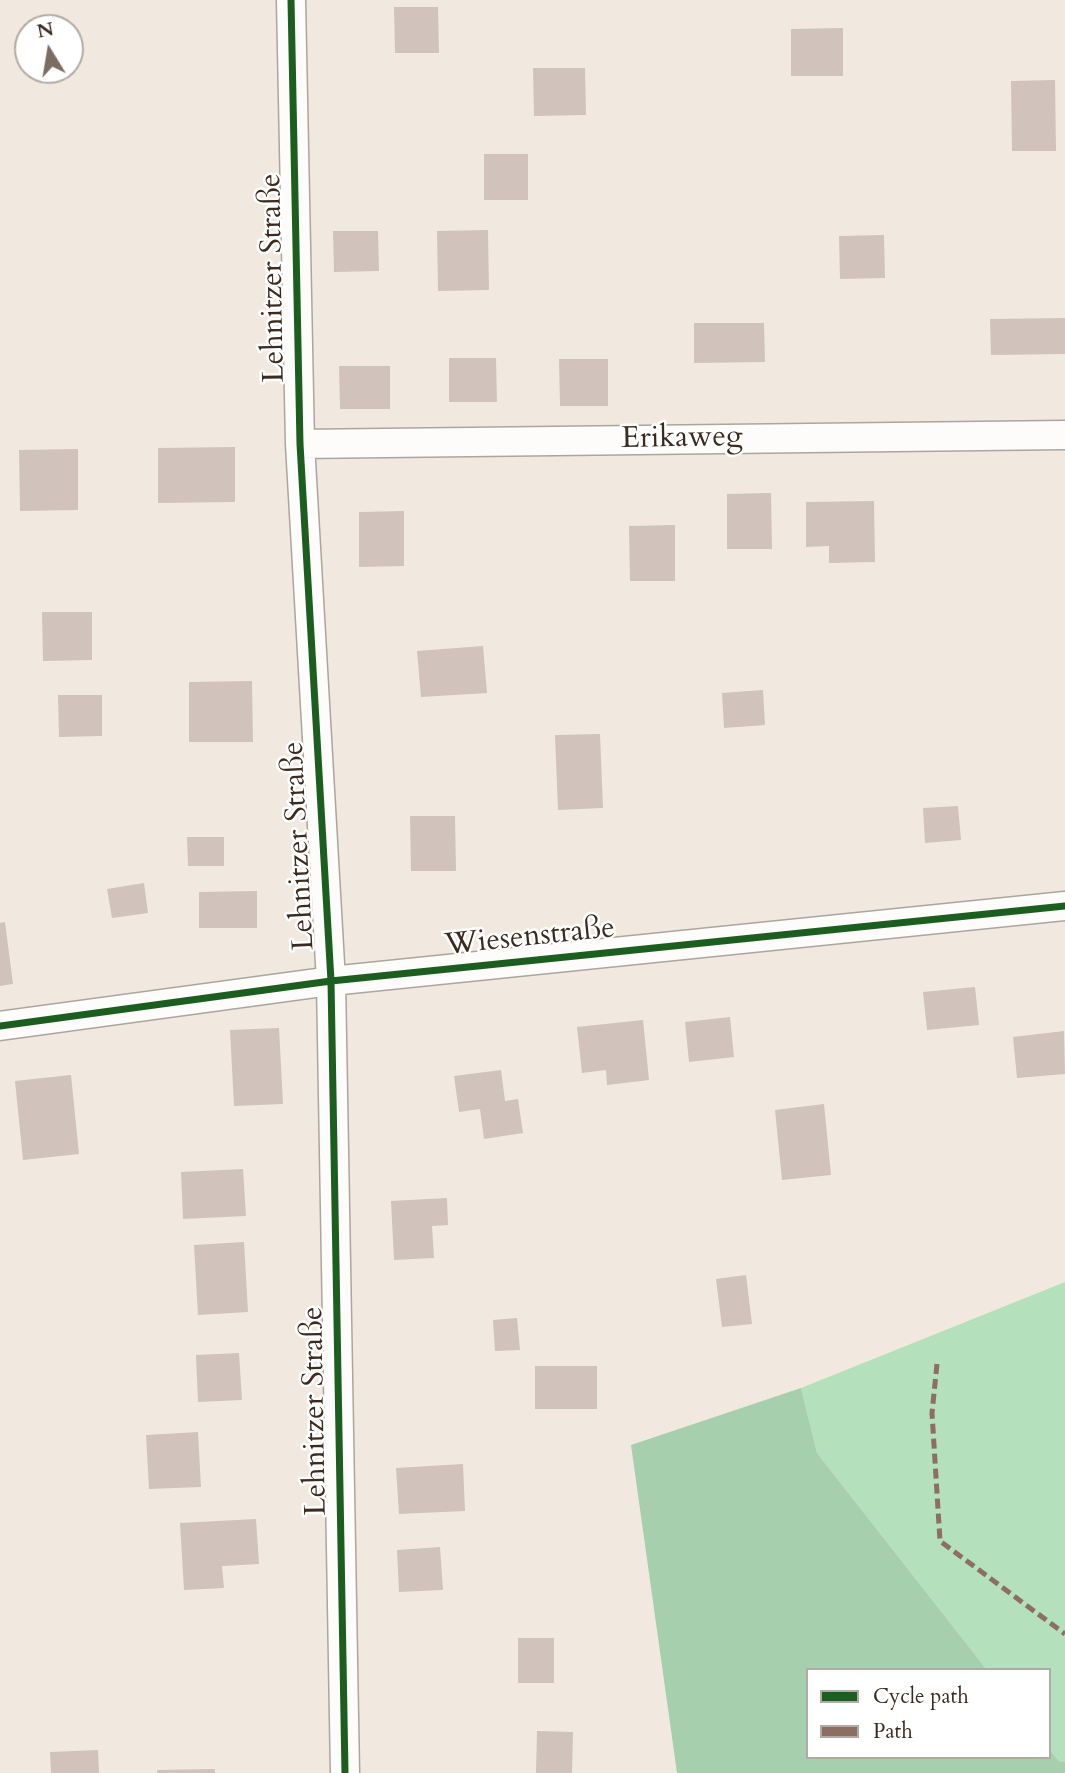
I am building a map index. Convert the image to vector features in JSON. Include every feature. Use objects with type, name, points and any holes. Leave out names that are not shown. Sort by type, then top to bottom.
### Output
[{"type":"street","name":"Lehnitzer Straße","points":[[291,0],[300,444],[331,981],[345,1773]]},
{"type":"street","name":"Erikaweg","points":[[300,444],[1065,435]]},
{"type":"street","name":"Wiesenstraße","points":[[0,1026],[331,981],[1065,906]]},
{"type":"green space","points":[[1065,1282],[1065,1762],[1059,1761],[1051,1751],[1051,1668],[985,1668],[817,1453],[801,1388]]},
{"type":"green space","points":[[801,1388],[817,1453],[985,1668],[806,1668],[806,1759],[1051,1759],[1051,1751],[1059,1761],[1065,1762],[1065,1773],[677,1773],[631,1445]]},
{"type":"building","points":[[394,7],[438,7],[439,53],[395,53]]},
{"type":"building","points":[[843,28],[843,76],[791,76],[791,29]]},
{"type":"building","points":[[533,68],[585,68],[586,115],[534,116]]},
{"type":"building","points":[[1055,80],[1056,151],[1012,151],[1011,81]]},
{"type":"building","points":[[484,154],[528,154],[528,200],[484,200]]},
{"type":"building","points":[[488,230],[489,290],[438,291],[437,231]]},
{"type":"building","points":[[333,231],[378,231],[379,271],[334,272]]},
{"type":"building","points":[[884,235],[885,278],[840,279],[839,236]]},
{"type":"building","points":[[1065,318],[1065,354],[991,355],[990,319]]},
{"type":"building","points":[[694,323],[764,323],[765,362],[694,363]]},
{"type":"building","points":[[449,358],[496,358],[497,402],[449,402]]},
{"type":"building","points":[[559,359],[608,359],[608,406],[560,406]]},
{"type":"building","points":[[339,366],[390,366],[390,409],[340,409]]},
{"type":"building","points":[[235,447],[235,502],[158,503],[158,448]]},
{"type":"building","points":[[78,449],[78,510],[20,511],[19,450]]},
{"type":"building","points":[[771,493],[772,549],[727,549],[727,494]]},
{"type":"building","points":[[874,501],[875,562],[829,563],[829,546],[806,547],[806,502]]},
{"type":"building","points":[[404,511],[404,566],[359,567],[359,512]]},
{"type":"building","points":[[675,525],[675,581],[630,581],[629,526]]},
{"type":"building","points":[[42,612],[92,612],[92,660],[43,661]]},
{"type":"building","points":[[483,646],[487,693],[421,697],[417,651]]},
{"type":"building","points":[[252,681],[253,742],[189,742],[189,682]]},
{"type":"building","points":[[763,690],[765,725],[724,728],[722,693]]},
{"type":"building","points":[[58,695],[102,695],[102,736],[59,737]]},
{"type":"building","points":[[600,734],[603,808],[558,810],[555,735]]},
{"type":"building","points":[[958,806],[961,840],[925,843],[923,808]]},
{"type":"building","points":[[410,816],[455,816],[456,871],[411,871]]},
{"type":"building","points":[[187,837],[224,837],[224,866],[188,866]]},
{"type":"building","points":[[144,883],[148,913],[112,918],[107,889]]},
{"type":"building","points":[[257,891],[257,928],[199,928],[199,892]]},
{"type":"building","points":[[5,922],[13,984],[0,986],[0,923]]},
{"type":"building","points":[[975,987],[979,1025],[927,1030],[923,992]]},
{"type":"building","points":[[730,1017],[734,1057],[689,1062],[685,1022]]},
{"type":"building","points":[[643,1020],[649,1080],[607,1085],[606,1070],[582,1073],[577,1027]]},
{"type":"building","points":[[279,1028],[283,1104],[234,1106],[230,1030]]},
{"type":"building","points":[[1064,1031],[1065,1074],[1017,1078],[1013,1037]]},
{"type":"building","points":[[501,1070],[505,1101],[518,1099],[523,1133],[484,1139],[480,1109],[459,1112],[454,1076]]},
{"type":"building","points":[[71,1075],[79,1154],[23,1160],[15,1081]]},
{"type":"building","points":[[824,1104],[831,1175],[782,1180],[775,1110]]},
{"type":"building","points":[[243,1169],[246,1216],[183,1219],[181,1172]]},
{"type":"building","points":[[447,1198],[448,1225],[432,1226],[434,1258],[394,1260],[391,1201]]},
{"type":"building","points":[[244,1242],[248,1312],[198,1315],[194,1245]]},
{"type":"building","points":[[746,1275],[752,1324],[722,1327],[716,1279]]},
{"type":"building","points":[[517,1318],[520,1350],[495,1351],[493,1320]]},
{"type":"building","points":[[239,1353],[242,1400],[198,1402],[196,1355]]},
{"type":"building","points":[[535,1366],[597,1366],[597,1409],[535,1409]]},
{"type":"building","points":[[198,1432],[201,1487],[149,1489],[146,1435]]},
{"type":"building","points":[[463,1464],[465,1511],[399,1514],[396,1468]]},
{"type":"building","points":[[256,1519],[259,1564],[222,1566],[224,1588],[184,1590],[180,1523]]},
{"type":"building","points":[[440,1547],[443,1590],[399,1592],[397,1550]]},
{"type":"building","points":[[518,1638],[554,1638],[554,1683],[518,1683]]},
{"type":"building","points":[[537,1731],[573,1732],[572,1773],[536,1773]]},
{"type":"building","points":[[98,1750],[99,1773],[51,1773],[50,1752]]},
{"type":"building","points":[[215,1769],[215,1773],[157,1773],[157,1770]]},
{"type":"marked path","points":[[937,1364],[932,1413],[940,1541],[1065,1634]]},
{"type":"cycle path","points":[[291,0],[300,444],[331,981],[345,1773]]},
{"type":"cycle path","points":[[0,1026],[331,981],[1065,906]]}]
